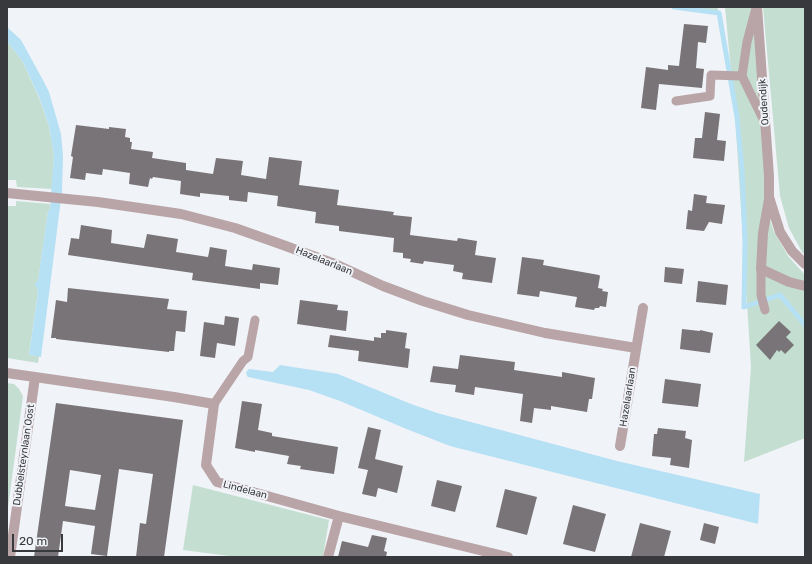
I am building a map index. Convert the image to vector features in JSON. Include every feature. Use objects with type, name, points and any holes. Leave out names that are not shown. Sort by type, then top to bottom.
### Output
[{"type":"street","name":"Oudendijk","points":[[757,7],[766,124],[769,197],[763,234],[761,269]]},
{"type":"street","name":"Hazelaarlaan","points":[[7,192],[98,202],[181,214],[235,228],[334,264],[423,301],[468,315],[544,333],[636,348]]},
{"type":"street","name":"Oudendijk","points":[[769,197],[780,232],[792,251],[805,264]]},
{"type":"street","points":[[761,269],[789,282],[805,286]]},
{"type":"street","name":"Hazelaarlaan","points":[[620,446],[643,308]]},
{"type":"street","points":[[7,373],[214,404]]},
{"type":"street","name":"Dubbelsteynlaan Oost","points":[[10,557],[35,377]]},
{"type":"street","name":"Lindelaan","points":[[214,404],[206,465],[217,482],[339,516],[508,557]]},
{"type":"street","points":[[328,557],[339,516]]},
{"type":"lane","points":[[735,76],[757,7]]},
{"type":"lane","points":[[676,101],[710,96],[712,75],[735,76]]},
{"type":"lane","points":[[735,76],[766,124]]},
{"type":"lane","points":[[761,269],[761,295],[765,310]]},
{"type":"lane","points":[[214,404],[243,361],[248,357],[255,320]]},
{"type":"green space","points":[[681,7],[717,7],[719,13]]},
{"type":"green space","points":[[725,7],[758,7],[767,211],[774,232],[788,256],[805,275],[805,438],[744,462],[751,367],[735,114]]},
{"type":"green space","points":[[763,7],[805,7],[805,255],[789,228],[780,196]]},
{"type":"green space","points":[[7,41],[23,62],[40,100],[49,126],[54,155],[52,189],[17,187],[16,180],[7,180]]},
{"type":"green space","points":[[16,201],[50,204],[38,282],[36,282],[38,292],[29,355],[39,356],[38,363],[7,358],[7,206],[16,206]]},
{"type":"green space","points":[[7,383],[14,384],[23,396],[7,515]]},
{"type":"green space","points":[[193,485],[329,520],[323,557],[237,557],[183,550]]},
{"type":"water","points":[[7,27],[21,40],[44,82],[49,92],[61,134],[63,156],[62,191],[41,357],[29,355],[38,292],[37,287],[35,286],[36,282],[38,281],[48,212],[50,209],[54,155],[49,126],[40,99],[23,62],[7,41]]},
{"type":"water","points":[[280,365],[338,374],[437,413],[617,461],[760,494],[758,524],[450,446],[340,401],[309,390],[247,376],[246,372],[249,369],[273,372]]},
{"type":"building","points":[[684,24],[708,26],[706,43],[698,42],[696,68],[704,69],[702,88],[659,84],[656,110],[641,108],[646,67],[668,70],[668,65],[679,66]]},
{"type":"building","points":[[705,112],[720,114],[717,140],[726,141],[724,161],[693,158],[695,138],[702,138]]},
{"type":"building","points":[[76,125],[109,129],[109,127],[126,129],[125,137],[130,138],[130,142],[132,142],[131,149],[153,152],[152,158],[186,163],[186,170],[213,174],[216,158],[243,161],[241,175],[266,179],[269,157],[302,161],[299,185],[339,190],[337,205],[394,212],[393,215],[412,217],[410,235],[457,241],[458,238],[477,241],[475,255],[496,258],[492,283],[462,279],[463,273],[453,271],[454,265],[424,261],[423,264],[410,262],[411,259],[403,258],[403,253],[393,252],[394,238],[339,231],[339,226],[315,223],[316,212],[277,206],[278,196],[248,192],[247,202],[229,200],[229,196],[200,193],[200,197],[180,194],[181,181],[153,177],[152,179],[150,178],[148,187],[129,184],[130,173],[103,169],[102,175],[86,173],[85,180],[70,178],[73,157],[71,156]]},
{"type":"building","points":[[694,194],[707,196],[706,203],[725,205],[722,224],[709,222],[704,231],[686,229],[688,210],[692,211]]},
{"type":"building","points":[[81,225],[112,230],[111,243],[144,248],[147,234],[178,239],[176,252],[208,257],[210,247],[227,250],[225,266],[252,270],[253,264],[280,268],[278,285],[260,283],[260,289],[192,280],[193,273],[68,255],[71,238],[79,239]]},
{"type":"building","points":[[522,257],[544,260],[543,265],[599,275],[598,288],[603,289],[602,291],[608,292],[606,307],[600,306],[594,310],[575,307],[577,297],[540,291],[539,297],[517,294]]},
{"type":"building","points":[[665,267],[684,269],[682,284],[664,282]]},
{"type":"building","points":[[698,281],[728,285],[726,305],[696,302]]},
{"type":"building","points":[[68,288],[169,299],[167,309],[187,311],[185,332],[176,331],[174,351],[169,352],[51,338],[56,300],[67,302]]},
{"type":"building","points":[[300,300],[338,305],[337,310],[348,311],[346,331],[297,324]]},
{"type":"building","points":[[225,316],[239,318],[235,346],[217,343],[215,358],[200,356],[204,322],[224,325]]},
{"type":"building","points":[[779,321],[791,332],[786,337],[794,345],[785,354],[781,350],[779,352],[777,350],[770,360],[756,345]]},
{"type":"building","points":[[682,329],[700,330],[713,333],[710,353],[680,349]]},
{"type":"building","points":[[386,330],[407,333],[405,348],[410,349],[408,368],[358,361],[359,351],[328,347],[330,335],[374,341],[374,337],[381,338],[381,333],[386,333]]},
{"type":"building","points":[[460,355],[515,362],[514,370],[562,377],[562,372],[595,378],[592,399],[589,399],[587,412],[551,406],[551,410],[534,408],[532,423],[520,421],[523,394],[475,387],[474,395],[455,392],[456,385],[430,382],[433,366],[458,369]]},
{"type":"building","points":[[665,379],[701,384],[698,407],[662,403]]},
{"type":"building","points":[[242,401],[262,404],[258,430],[272,433],[272,436],[338,447],[334,474],[300,469],[301,466],[287,464],[289,456],[235,448]]},
{"type":"building","points":[[56,403],[183,420],[164,557],[136,557],[140,523],[146,524],[153,474],[119,469],[107,556],[91,554],[95,526],[63,521],[58,557],[34,557]],"holes":[[[70,470],[101,475],[95,510],[65,506]]]},
{"type":"building","points":[[368,427],[381,430],[375,459],[403,466],[397,493],[378,488],[376,497],[362,494],[368,470],[358,468]]},
{"type":"building","points":[[658,428],[686,431],[685,438],[692,440],[689,468],[670,465],[671,458],[652,456],[654,434],[657,434]]},
{"type":"building","points":[[437,480],[462,486],[455,512],[431,506]]},
{"type":"building","points":[[505,489],[537,497],[527,535],[496,527]]},
{"type":"building","points":[[573,505],[606,514],[595,552],[563,544]]},
{"type":"building","points":[[640,523],[671,531],[664,557],[631,557]]},
{"type":"building","points":[[704,523],[719,527],[715,544],[700,540]]},
{"type":"building","points":[[372,535],[387,538],[384,551],[387,552],[386,557],[338,557],[342,541],[368,547]]},
{"type":"waterway","points":[[674,7],[719,13],[737,117],[742,169],[745,241],[744,307],[780,295],[805,325]]}]
